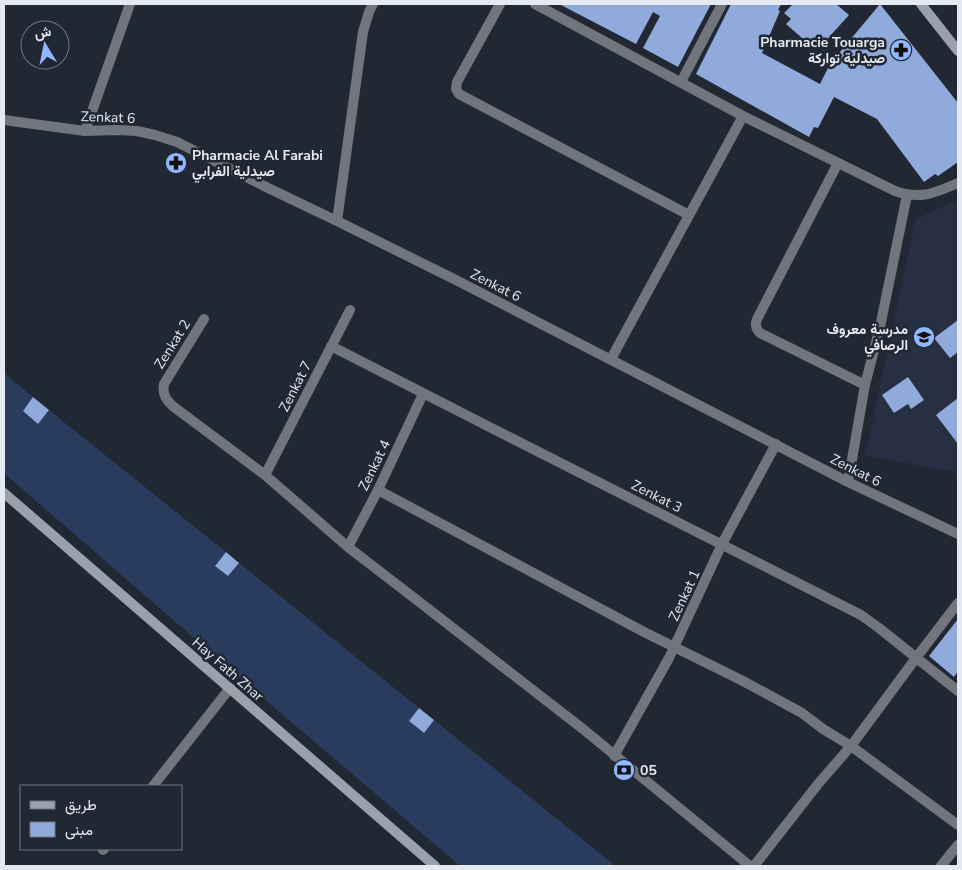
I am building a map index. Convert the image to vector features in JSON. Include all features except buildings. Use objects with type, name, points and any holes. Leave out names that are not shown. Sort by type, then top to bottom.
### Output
[{"type":"street","points":[[85,131],[130,4]]},
{"type":"street","points":[[337,221],[363,32],[373,4]]},
{"type":"street","points":[[500,4],[457,82],[456,89],[459,94],[690,215]]},
{"type":"street","points":[[681,82],[722,4]]},
{"type":"street","points":[[921,4],[958,51]]},
{"type":"street","points":[[539,5],[743,116],[895,191],[919,196],[933,193],[958,183]]},
{"type":"street","points":[[611,359],[743,116]]},
{"type":"street","name":"Zenkat 6","points":[[4,120],[85,131],[137,131],[177,142],[611,359],[848,482],[958,534]]},
{"type":"street","points":[[838,163],[757,319],[756,325],[760,333],[865,385]]},
{"type":"street","points":[[848,482],[865,385],[880,327],[907,195]]},
{"type":"street","name":"Zenkat 7","points":[[266,474],[350,310]]},
{"type":"street","name":"Zenkat 2","points":[[204,319],[164,384],[166,400],[266,474]]},
{"type":"street","name":"Zenkat 3","points":[[331,346],[861,615],[958,691]]},
{"type":"street","name":"Zenkat 4","points":[[348,547],[378,490],[423,394]]},
{"type":"street","name":"Zenkat 1","points":[[614,756],[656,683],[722,544],[776,444]]},
{"type":"street","points":[[266,474],[348,547],[554,706],[750,866]]},
{"type":"street","points":[[378,490],[644,632],[772,696],[851,746],[958,825]]},
{"type":"street","name":"Hay Fath Zhar","points":[[4,493],[435,866]]},
{"type":"street","points":[[754,866],[818,784],[851,746],[958,603]]},
{"type":"street","points":[[154,785],[230,688]]},
{"type":"street","points":[[941,866],[958,844]]},
{"type":"shaded area","name":"مدرسة معروف الرصافي","points":[[958,200],[958,473],[865,455],[916,219]]},
{"type":"shaded area","points":[[4,373],[33,397],[23,411],[38,423],[49,410],[226,552],[215,566],[228,576],[239,563],[419,708],[409,721],[423,733],[434,720],[613,864],[611,866],[460,866],[4,473]]},
{"type":"place","name":"Pharmacie Touarga صيدلية تواركة","points":[[901,50]]},
{"type":"place","name":"Pharmacie Al Farabi صيدلية الفرابي","points":[[176,163]]},
{"type":"place","name":"مدرسة معروف الرصافي","points":[[924,337]]},
{"type":"place","name":"05","points":[[624,770]]}]
